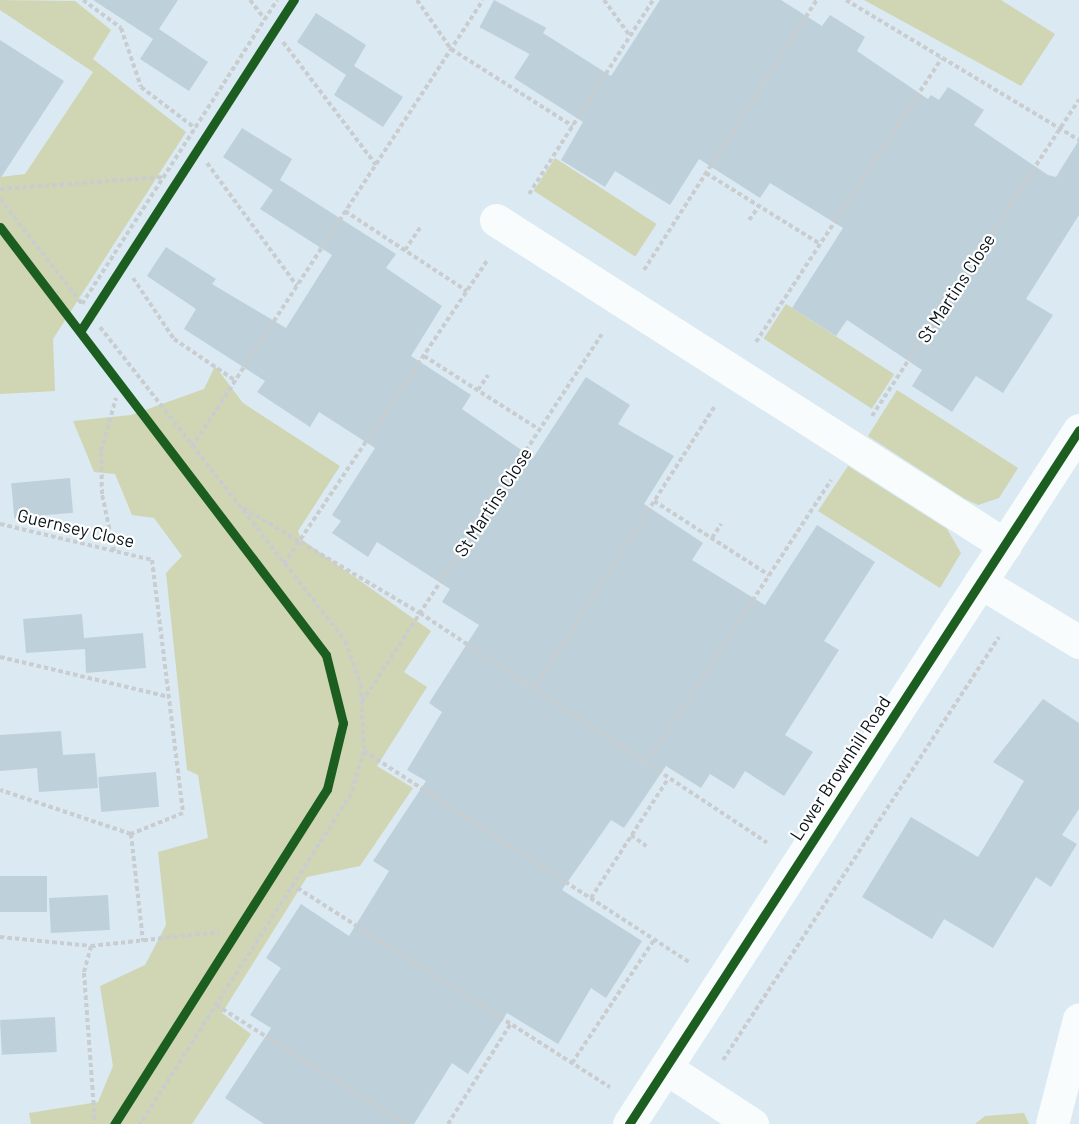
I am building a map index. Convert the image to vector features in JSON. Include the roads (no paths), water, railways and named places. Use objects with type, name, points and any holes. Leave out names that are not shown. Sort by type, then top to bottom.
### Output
[{"type":"street","points":[[502,224],[1005,545]]},
{"type":"street","name":"Lower Brownhill Road","points":[[635,1115],[1079,430]]},
{"type":"street","points":[[980,582],[1079,642]]},
{"type":"street","points":[[1052,1124],[1079,1019]]},
{"type":"street","points":[[666,1068],[752,1124]]}]
